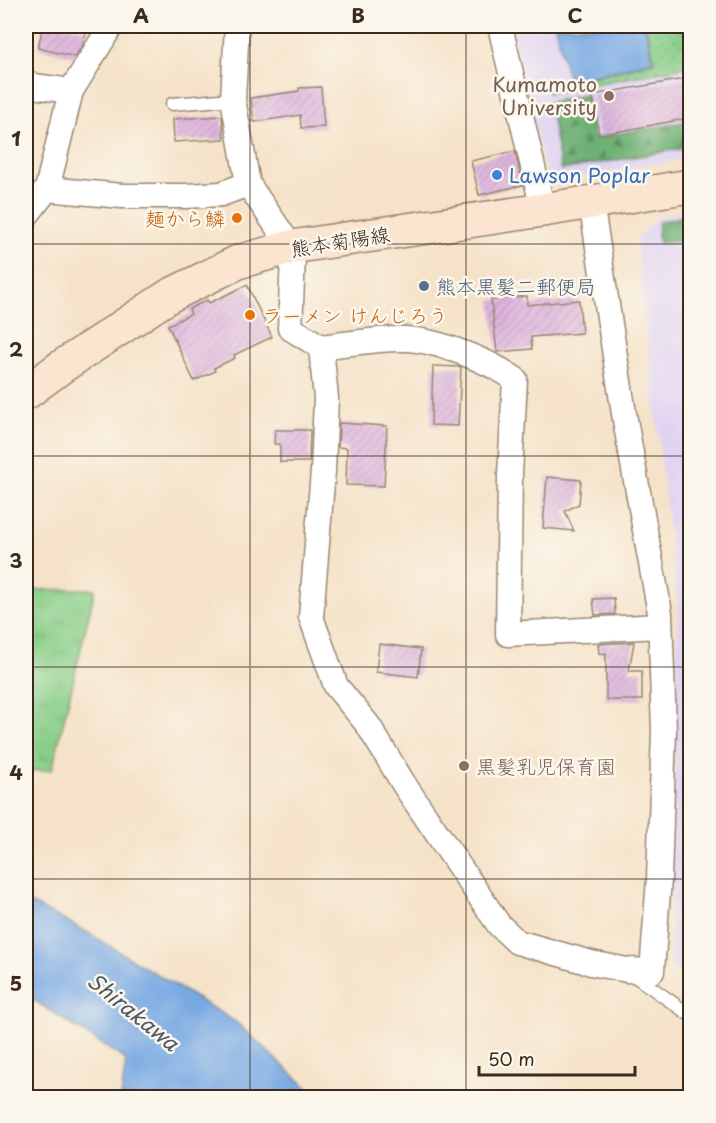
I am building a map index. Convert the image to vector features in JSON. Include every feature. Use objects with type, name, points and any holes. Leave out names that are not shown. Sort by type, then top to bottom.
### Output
[{"type":"main road","name":"熊本菊陽線","points":[[26,393],[61,367],[169,296],[238,262],[291,247],[690,186]]},
{"type":"street","points":[[26,216],[47,189],[71,91],[111,26]]},
{"type":"street","points":[[237,26],[233,99],[248,184],[291,247],[293,257],[290,328],[321,346],[406,339],[445,347],[499,369],[514,379],[508,634],[660,626]]},
{"type":"street","points":[[500,26],[543,210]]},
{"type":"street","points":[[26,85],[71,91]]},
{"type":"street","points":[[47,189],[122,196],[186,196],[221,194],[248,184]]},
{"type":"street","points":[[321,346],[326,398],[323,471],[311,617],[336,686],[368,725],[405,786],[498,925],[517,942],[591,963],[627,970],[652,971],[659,879],[664,731],[660,626],[591,202]]},
{"type":"lane","points":[[172,104],[233,99]]},
{"type":"lane","points":[[627,970],[690,1015]]},
{"type":"shaded area","name":"Kumamoto University","points":[[510,26],[690,26],[690,158],[548,181]]},
{"type":"shaded area","points":[[690,209],[690,980],[670,966],[678,609],[636,239],[657,218]]},
{"type":"green space","points":[[646,26],[690,26],[690,66],[548,93],[547,89],[655,62]]},
{"type":"green space","points":[[587,95],[594,138],[690,121],[690,147],[561,170],[549,102]]},
{"type":"green space","points":[[690,215],[690,240],[659,243],[657,235],[659,222]]},
{"type":"green space","points":[[95,589],[52,770],[26,771],[26,590]]},
{"type":"water","points":[[555,26],[645,26],[653,61],[569,82]]},
{"type":"water","name":"Shirakawa","points":[[26,901],[83,930],[236,1022],[317,1097],[121,1097],[126,1060],[26,995]]},
{"type":"building","points":[[43,26],[66,26],[87,30],[83,44],[75,57],[38,48]]},
{"type":"building","points":[[690,78],[690,118],[599,135],[592,95]]},
{"type":"building","points":[[321,87],[324,127],[301,128],[300,115],[254,122],[251,98],[299,91],[299,88]]},
{"type":"building","points":[[222,116],[224,139],[174,142],[173,119]]},
{"type":"building","points":[[515,151],[523,185],[479,195],[471,161]]},
{"type":"building","points":[[247,285],[272,337],[234,355],[235,358],[214,368],[215,371],[194,381],[168,325],[191,314],[189,309],[207,300],[209,303]]},
{"type":"building","points":[[527,296],[527,305],[579,300],[582,333],[531,337],[532,349],[497,352],[491,300]]},
{"type":"building","points":[[433,366],[461,367],[458,426],[431,425]]},
{"type":"building","points":[[339,423],[387,426],[384,486],[346,485],[347,448],[338,447]]},
{"type":"building","points":[[275,430],[310,430],[309,462],[280,462],[280,444],[274,444]]},
{"type":"building","points":[[547,477],[581,480],[579,504],[565,511],[574,531],[543,528]]},
{"type":"building","points":[[614,598],[615,614],[595,615],[593,599]]},
{"type":"building","points":[[634,642],[629,671],[642,671],[642,700],[606,700],[606,653],[599,654],[598,644]]},
{"type":"building","points":[[379,644],[421,649],[418,677],[376,672]]},
{"type":"place","name":"Kumamoto University","points":[[609,96]]},
{"type":"place","name":"Lawson Poplar","points":[[497,175]]},
{"type":"place","name":"麺から鱗","points":[[237,218]]},
{"type":"place","name":"熊本黒髪二郵便局","points":[[424,286]]},
{"type":"place","name":"ラーメン けんじろう","points":[[250,315]]},
{"type":"place","name":"黒髪乳児保育園","points":[[464,766]]}]
